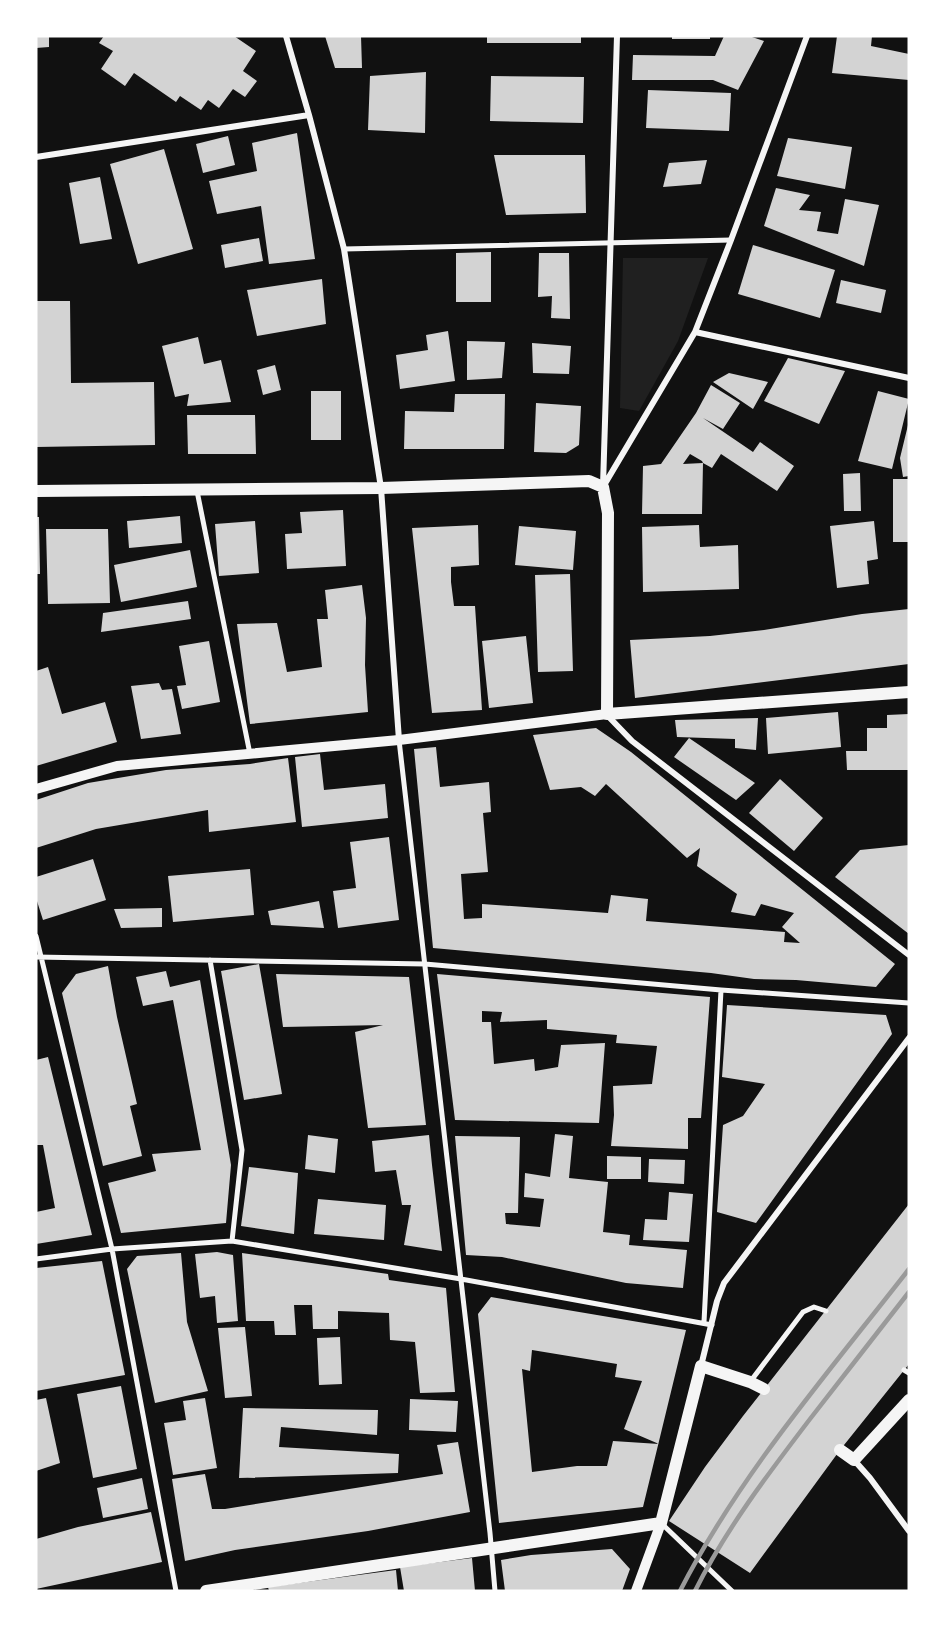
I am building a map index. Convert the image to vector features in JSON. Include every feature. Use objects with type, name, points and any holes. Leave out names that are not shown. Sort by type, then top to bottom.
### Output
[{"type":"main road","points":[[36,490],[381,488],[589,481],[603,487],[608,513],[607,714],[909,692]]},
{"type":"main road","points":[[206,1591],[661,1522],[701,1366],[764,1389]]},
{"type":"main road","points":[[840,1450],[854,1460],[909,1400]]},
{"type":"street","points":[[286,36],[344,249],[381,488],[399,740],[492,1548],[495,1591]]},
{"type":"street","points":[[603,487],[617,36]]},
{"type":"street","points":[[603,487],[695,332],[807,36]]},
{"type":"street","points":[[36,157],[309,115]]},
{"type":"street","points":[[344,249],[731,240]]},
{"type":"street","points":[[695,332],[909,378]]},
{"type":"street","points":[[197,488],[250,754]]},
{"type":"street","points":[[36,789],[117,766],[399,740],[607,714],[632,741],[909,955]]},
{"type":"street","points":[[36,936],[39,957],[112,1249],[176,1591]]},
{"type":"street","points":[[39,957],[425,964],[721,990],[909,1003]]},
{"type":"street","points":[[210,960],[242,1150],[232,1241]]},
{"type":"street","points":[[704,1322],[721,990]]},
{"type":"street","points":[[701,1366],[717,1301],[724,1283],[909,1038]]},
{"type":"street","points":[[36,1259],[112,1249],[232,1241],[712,1324]]},
{"type":"street","points":[[750,1382],[803,1312],[814,1307],[825,1311]]},
{"type":"street","points":[[854,1460],[909,1531]]},
{"type":"street","points":[[636,1591],[661,1522],[732,1591]]},
{"type":"shaded area","points":[[623,258],[708,258],[678,341],[639,411],[620,408]]},
{"type":"building","points":[[36,36],[49,36],[49,47],[36,48]]},
{"type":"building","points":[[104,36],[234,36],[256,51],[243,71],[257,81],[245,97],[233,89],[219,108],[208,100],[201,110],[180,96],[176,102],[134,73],[125,86],[101,69],[113,51],[99,43]]},
{"type":"building","points":[[325,36],[361,36],[362,68],[335,68]]},
{"type":"building","points":[[487,36],[581,36],[581,43],[487,43]]},
{"type":"building","points":[[672,36],[710,36],[710,39],[672,39]]},
{"type":"building","points":[[724,36],[749,36],[764,41],[738,90],[713,80],[632,80],[633,55],[715,56]]},
{"type":"building","points":[[837,36],[872,36],[871,46],[909,54],[909,80],[832,73]]},
{"type":"building","points":[[426,72],[425,133],[368,130],[370,76]]},
{"type":"building","points":[[491,76],[584,77],[583,123],[490,121]]},
{"type":"building","points":[[648,90],[731,93],[729,131],[646,128]]},
{"type":"building","points":[[297,133],[315,259],[269,264],[261,206],[217,214],[209,181],[257,171],[252,143]]},
{"type":"building","points":[[228,136],[235,165],[203,173],[196,144]]},
{"type":"building","points":[[788,138],[852,147],[845,189],[777,176]]},
{"type":"building","points":[[164,149],[193,249],[138,264],[110,164]]},
{"type":"building","points":[[494,155],[585,155],[586,213],[506,215]]},
{"type":"building","points":[[707,160],[701,184],[663,187],[669,163]]},
{"type":"building","points":[[100,177],[112,239],[80,244],[69,183]]},
{"type":"building","points":[[776,188],[810,195],[799,210],[821,212],[817,231],[838,234],[845,199],[879,205],[864,266],[764,226]]},
{"type":"building","points":[[259,238],[263,261],[225,268],[221,245]]},
{"type":"building","points":[[753,245],[835,270],[820,318],[738,294]]},
{"type":"building","points":[[491,252],[491,302],[456,302],[456,253]]},
{"type":"building","points":[[539,253],[569,253],[570,319],[551,318],[552,296],[538,297]]},
{"type":"building","points":[[322,279],[326,324],[257,336],[247,290]]},
{"type":"building","points":[[841,280],[886,290],[881,313],[836,303]]},
{"type":"building","points":[[36,301],[70,301],[71,383],[154,382],[155,445],[36,447]]},
{"type":"building","points":[[448,331],[455,381],[400,389],[396,355],[428,350],[426,335]]},
{"type":"building","points":[[198,337],[204,364],[221,360],[231,402],[187,406],[189,394],[175,397],[162,346]]},
{"type":"building","points":[[467,341],[505,342],[502,378],[467,380]]},
{"type":"building","points":[[532,343],[571,346],[569,374],[533,373]]},
{"type":"building","points":[[788,358],[845,371],[819,424],[764,401]]},
{"type":"building","points":[[275,365],[281,390],[263,395],[257,370]]},
{"type":"building","points":[[729,373],[768,382],[753,409],[713,382]]},
{"type":"building","points":[[711,385],[740,403],[723,429],[703,418],[753,452],[760,442],[794,466],[777,491],[721,454],[712,468],[703,463],[702,514],[642,514],[643,466],[661,464],[696,413]],"holes":[[[690,454],[703,463],[683,464]]]},
{"type":"building","points":[[311,391],[341,391],[341,440],[311,440]]},
{"type":"building","points":[[878,391],[909,399],[892,469],[858,461]]},
{"type":"building","points":[[455,394],[505,394],[504,449],[404,449],[405,411],[454,412]]},
{"type":"building","points":[[536,403],[581,406],[579,445],[566,453],[534,452]]},
{"type":"building","points":[[187,415],[255,415],[256,454],[188,454]]},
{"type":"building","points":[[908,425],[909,476],[903,477],[900,458]]},
{"type":"building","points":[[860,473],[861,511],[844,511],[843,474]]},
{"type":"building","points":[[893,479],[909,479],[909,542],[893,542]]},
{"type":"building","points":[[343,510],[346,566],[287,569],[285,534],[302,533],[300,512]]},
{"type":"building","points":[[180,516],[182,543],[129,548],[127,521]]},
{"type":"building","points":[[36,517],[39,517],[40,574],[36,574]]},
{"type":"building","points":[[255,521],[259,573],[219,576],[215,524]]},
{"type":"building","points":[[874,521],[878,559],[867,561],[869,584],[837,588],[830,526]]},
{"type":"building","points":[[478,525],[479,565],[451,567],[451,582],[454,606],[475,606],[482,710],[432,713],[412,528]]},
{"type":"building","points":[[699,525],[700,547],[738,545],[739,589],[643,592],[642,527]]},
{"type":"building","points":[[519,526],[576,531],[573,570],[515,565]]},
{"type":"building","points":[[46,529],[108,529],[110,603],[48,604]]},
{"type":"building","points":[[190,550],[197,587],[121,602],[114,565]]},
{"type":"building","points":[[570,574],[573,671],[538,672],[535,575]]},
{"type":"building","points":[[362,585],[366,618],[365,665],[368,712],[250,724],[237,624],[277,623],[287,672],[322,667],[317,619],[328,619],[325,590]]},
{"type":"building","points":[[188,601],[191,619],[101,632],[103,613]]},
{"type":"building","points":[[909,609],[909,664],[635,698],[630,640],[710,636],[764,630]]},
{"type":"building","points":[[526,636],[533,703],[489,708],[482,641]]},
{"type":"building","points":[[209,641],[220,702],[182,709],[177,686],[186,685],[179,646]]},
{"type":"building","points":[[48,667],[62,714],[105,702],[117,742],[36,766],[36,671]]},
{"type":"building","points":[[159,683],[162,690],[172,689],[181,734],[141,739],[131,686]]},
{"type":"building","points":[[838,712],[841,747],[768,754],[766,718]]},
{"type":"building","points":[[909,714],[909,770],[847,770],[846,751],[867,751],[867,728],[887,728],[887,715]]},
{"type":"building","points":[[758,718],[756,750],[735,748],[735,739],[677,737],[675,720]]},
{"type":"building","points":[[596,728],[631,752],[895,964],[876,987],[754,979],[711,973],[433,948],[414,749],[436,747],[440,787],[489,782],[491,812],[483,813],[488,872],[461,874],[464,919],[482,918],[482,904],[608,913],[611,895],[648,899],[646,921],[785,932],[784,942],[800,943],[782,927],[794,913],[761,904],[755,916],[731,912],[737,894],[697,866],[700,848],[687,858],[606,784],[595,796],[581,787],[550,790],[533,735]]},
{"type":"building","points":[[689,738],[755,783],[736,800],[674,757]]},
{"type":"building","points":[[320,754],[324,790],[385,784],[388,818],[302,827],[295,757]]},
{"type":"building","points":[[288,758],[296,822],[209,832],[208,810],[96,829],[36,848],[36,800],[88,783],[166,770],[250,764]]},
{"type":"building","points":[[780,779],[823,818],[794,851],[749,813]]},
{"type":"building","points":[[389,837],[399,920],[338,928],[333,891],[356,888],[350,842]]},
{"type":"building","points":[[909,845],[909,934],[835,877],[860,850]]},
{"type":"building","points":[[93,859],[106,900],[43,920],[36,898],[36,877]]},
{"type":"building","points":[[250,869],[254,915],[173,922],[168,876]]},
{"type":"building","points":[[319,901],[324,928],[271,925],[268,911]]},
{"type":"building","points":[[162,908],[162,927],[121,928],[114,909]]},
{"type":"building","points":[[259,964],[282,1094],[244,1100],[221,971]]},
{"type":"building","points":[[108,966],[137,1104],[130,1106],[142,1156],[103,1166],[62,993],[76,974]]},
{"type":"building","points":[[166,971],[170,987],[200,980],[231,1165],[226,1223],[121,1233],[108,1183],[156,1171],[152,1154],[201,1150],[173,1000],[143,1006],[136,977]]},
{"type":"building","points":[[276,974],[409,977],[426,1125],[368,1128],[355,1032],[383,1025],[283,1027]]},
{"type":"building","points":[[437,974],[710,997],[701,1118],[688,1118],[688,1149],[611,1146],[614,1115],[613,1086],[652,1084],[657,1046],[616,1043],[617,1035],[547,1029],[547,1020],[500,1022],[502,1012],[482,1011],[482,1022],[491,1022],[494,1064],[534,1059],[535,1071],[558,1067],[561,1045],[605,1043],[599,1123],[455,1120]]},
{"type":"building","points":[[727,1005],[886,1015],[892,1034],[756,1223],[717,1212],[723,1125],[743,1116],[765,1084],[722,1077]]},
{"type":"building","points":[[48,1057],[92,1235],[36,1244],[36,1212],[55,1208],[43,1145],[36,1145],[36,1060]]},
{"type":"building","points":[[555,1134],[573,1136],[569,1178],[608,1182],[603,1232],[630,1235],[629,1245],[687,1250],[683,1288],[626,1283],[502,1257],[466,1255],[455,1136],[520,1137],[518,1213],[505,1213],[506,1224],[540,1227],[544,1199],[524,1197],[525,1173],[550,1177]]},
{"type":"building","points":[[308,1135],[338,1139],[335,1173],[305,1169]]},
{"type":"building","points":[[429,1135],[442,1251],[404,1245],[411,1205],[402,1205],[396,1170],[375,1172],[372,1141]]},
{"type":"building","points":[[607,1156],[641,1157],[641,1179],[607,1179]]},
{"type":"building","points":[[649,1159],[685,1160],[684,1184],[648,1182]]},
{"type":"building","points":[[249,1167],[298,1173],[294,1234],[241,1226]]},
{"type":"building","points":[[669,1192],[693,1194],[689,1242],[643,1240],[645,1219],[667,1220]]},
{"type":"building","points":[[318,1199],[386,1205],[384,1240],[314,1234]]},
{"type":"building","points":[[909,1204],[909,1364],[840,1450],[750,1573],[669,1521],[743,1416]]},
{"type":"building","points":[[217,1252],[233,1255],[238,1321],[217,1323],[215,1296],[200,1298],[195,1254]]},
{"type":"building","points":[[181,1253],[187,1322],[208,1391],[155,1403],[127,1269],[137,1256]]},
{"type":"building","points":[[242,1253],[388,1274],[389,1280],[446,1288],[455,1392],[420,1393],[415,1342],[390,1340],[389,1313],[338,1311],[338,1329],[313,1329],[312,1305],[294,1305],[296,1335],[275,1335],[274,1321],[246,1321]]},
{"type":"building","points":[[102,1261],[125,1375],[36,1391],[36,1268]]},
{"type":"building","points":[[491,1297],[686,1330],[643,1507],[499,1523],[478,1314]],"holes":[[[532,1350],[617,1364],[615,1377],[642,1381],[624,1429],[658,1444],[613,1441],[607,1466],[577,1466],[532,1472],[522,1369],[530,1371]]]},
{"type":"building","points":[[245,1327],[252,1396],[225,1398],[218,1328]]},
{"type":"building","points":[[340,1337],[342,1384],[319,1385],[317,1338]]},
{"type":"building","points":[[121,1386],[137,1469],[93,1478],[77,1394]]},
{"type":"building","points":[[46,1398],[60,1463],[36,1471],[36,1400]]},
{"type":"building","points":[[205,1398],[217,1468],[173,1475],[164,1423],[186,1420],[183,1401]]},
{"type":"building","points":[[410,1399],[458,1401],[456,1432],[409,1430]]},
{"type":"building","points":[[243,1408],[378,1410],[377,1435],[281,1427],[279,1447],[399,1454],[398,1473],[239,1478]]},
{"type":"building","points":[[458,1442],[470,1512],[368,1531],[235,1550],[185,1561],[172,1479],[205,1474],[212,1509],[225,1509],[443,1474],[437,1445]]},
{"type":"building","points":[[142,1478],[148,1509],[103,1518],[97,1488]]},
{"type":"building","points":[[151,1512],[162,1562],[36,1589],[36,1539],[78,1527]]},
{"type":"building","points":[[612,1549],[630,1569],[622,1591],[505,1591],[501,1560],[531,1555]]},
{"type":"building","points":[[472,1558],[475,1591],[404,1591],[400,1567]]},
{"type":"building","points":[[396,1570],[398,1591],[269,1591],[268,1587]]},
{"type":"railway","points":[[680,1591],[704,1548],[757,1465],[909,1269]]},
{"type":"railway","points":[[695,1591],[720,1546],[763,1481],[909,1292]]}]
